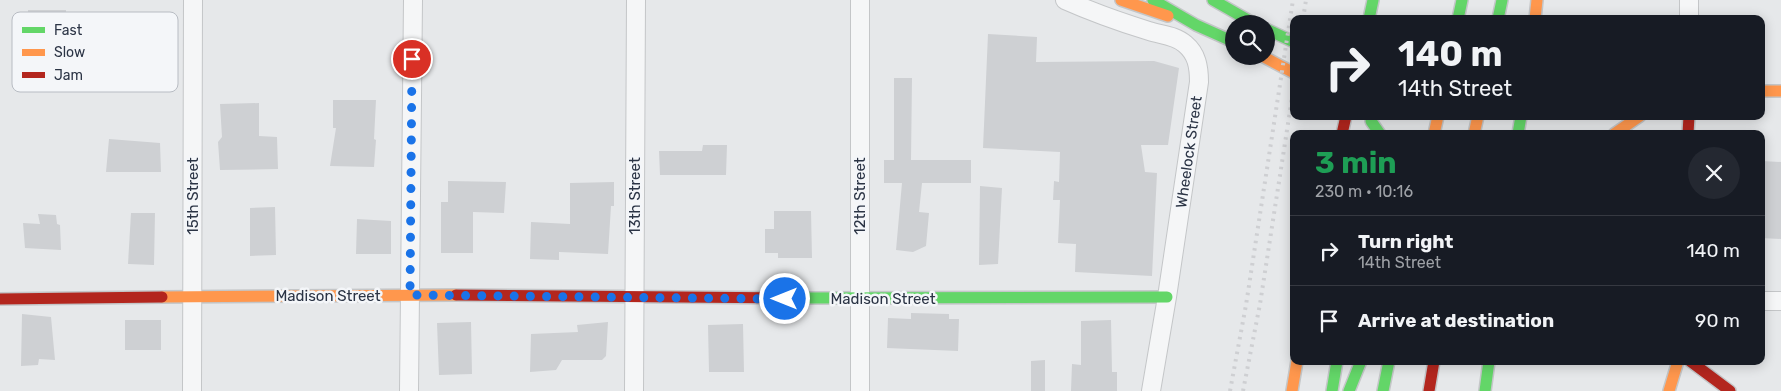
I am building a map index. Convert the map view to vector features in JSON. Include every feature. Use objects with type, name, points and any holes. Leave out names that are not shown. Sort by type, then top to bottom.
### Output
[{"type":"main road","points":[[1121,0],[1196,25],[1225,38]]},
{"type":"main road","points":[[1153,0],[1196,25]]},
{"type":"main road","points":[[1213,0],[1239,15]]},
{"type":"main road","points":[[1370,15],[1373,0]]},
{"type":"main road","points":[[1459,15],[1462,0]]},
{"type":"main road","points":[[1499,15],[1502,0]]},
{"type":"main road","points":[[1535,15],[1537,0]]},
{"type":"main road","points":[[1275,33],[1290,40]]},
{"type":"main road","points":[[1275,63],[1290,71]]},
{"type":"main road","points":[[1765,90],[1781,91]]},
{"type":"main road","points":[[1369,120],[1377,130]]},
{"type":"main road","points":[[1369,120],[1383,130]]},
{"type":"main road","points":[[1620,130],[1634,120]]},
{"type":"main road","name":"Madison Street","points":[[0,299],[410,295],[860,299],[1167,297]]},
{"type":"main road","points":[[1292,391],[1296,365]]},
{"type":"main road","points":[[1332,391],[1336,365]]},
{"type":"main road","points":[[1349,391],[1359,365]]},
{"type":"main road","points":[[1383,391],[1388,365]]},
{"type":"main road","points":[[1429,391],[1433,365]]},
{"type":"main road","points":[[1485,391],[1488,365]]},
{"type":"main road","points":[[1669,391],[1677,365]]},
{"type":"main road","points":[[1695,365],[1730,391]]},
{"type":"street","name":"15th Street","points":[[192,391],[193,0]]},
{"type":"street","points":[[409,391],[413,0]]},
{"type":"street","name":"13th Street","points":[[634,391],[636,0]]},
{"type":"street","name":"12th Street","points":[[860,0],[860,391]]},
{"type":"street","name":"Wheelock Street","points":[[1065,0],[1091,12],[1152,32],[1174,37],[1185,44],[1194,55],[1199,66],[1199,82],[1151,391]]},
{"type":"street","points":[[1689,0],[1690,15]]},
{"type":"street","points":[[1765,301],[1781,300]]},
{"type":"building","points":[[28,10],[66,10],[66,12],[28,12]]},
{"type":"building","points":[[988,34],[1037,37],[1036,62],[1154,61],[1179,68],[1168,145],[1141,145],[1145,172],[1157,173],[1152,276],[1075,272],[1076,244],[1058,243],[1060,200],[1053,200],[1054,181],[1059,182],[1060,152],[983,148]]},
{"type":"building","points":[[894,78],[912,78],[911,160],[971,160],[971,183],[922,183],[919,212],[929,213],[926,246],[913,252],[896,250],[902,183],[884,183],[884,160],[894,160]]},
{"type":"building","points":[[333,100],[376,100],[374,167],[330,166],[336,128],[333,128]]},
{"type":"building","points":[[259,103],[259,136],[277,137],[278,169],[220,170],[218,142],[222,137],[220,104]]},
{"type":"building","points":[[109,139],[160,143],[161,172],[106,172]]},
{"type":"building","points":[[703,145],[727,145],[726,175],[660,175],[659,151],[702,151]]},
{"type":"building","points":[[1765,161],[1781,162],[1781,239],[1765,238]]},
{"type":"building","points":[[448,181],[506,182],[504,213],[473,212],[473,253],[441,253],[441,202],[448,202]]},
{"type":"building","points":[[614,182],[614,206],[611,206],[608,254],[559,252],[559,260],[530,259],[531,222],[570,224],[570,183]]},
{"type":"building","points":[[980,186],[1002,188],[998,264],[979,265]]},
{"type":"building","points":[[275,207],[276,255],[250,256],[250,208]]},
{"type":"building","points":[[774,211],[811,211],[812,258],[778,258],[778,253],[765,253],[765,229],[774,229]]},
{"type":"building","points":[[131,213],[155,213],[154,265],[128,264]]},
{"type":"building","points":[[38,214],[56,215],[57,224],[60,225],[61,250],[25,248],[23,223],[40,224]]},
{"type":"building","points":[[357,219],[391,221],[391,254],[356,254]]},
{"type":"building","points":[[911,313],[949,314],[949,319],[959,319],[958,351],[887,348],[888,318],[911,319]]},
{"type":"building","points":[[22,314],[51,317],[55,360],[39,359],[38,365],[21,366]]},
{"type":"building","points":[[125,320],[161,320],[161,350],[125,350]]},
{"type":"building","points":[[1111,320],[1112,372],[1117,372],[1117,391],[1071,391],[1072,364],[1081,365],[1081,321]]},
{"type":"building","points":[[471,322],[472,374],[439,375],[437,323]]},
{"type":"building","points":[[608,322],[606,356],[602,360],[562,360],[556,370],[530,372],[531,334],[578,332],[577,325]]},
{"type":"building","points":[[743,324],[744,372],[709,372],[708,325]]},
{"type":"building","points":[[1045,360],[1045,391],[1031,391],[1031,361]]},
{"type":"railway","points":[[1291,15],[1293,0]]},
{"type":"railway","points":[[1304,15],[1306,0]]},
{"type":"railway","points":[[1230,391],[1246,305],[1290,19]]},
{"type":"railway","points":[[1243,391],[1260,304],[1290,111]]},
{"type":"traffic: fast","points":[[1153,0],[1196,25],[1225,38]]},
{"type":"traffic: fast","points":[[1213,0],[1239,15]]},
{"type":"traffic: fast","points":[[1370,15],[1373,0]]},
{"type":"traffic: fast","points":[[1459,15],[1462,0]]},
{"type":"traffic: fast","points":[[1499,15],[1502,0]]},
{"type":"traffic: fast","points":[[1275,33],[1290,40]]},
{"type":"traffic: fast","points":[[1519,130],[1520,120]]},
{"type":"traffic: fast","points":[[1371,121],[1377,130]]},
{"type":"traffic: fast","points":[[797,298],[1167,297]]},
{"type":"traffic: fast","points":[[1332,391],[1336,365]]},
{"type":"traffic: fast","points":[[1349,391],[1359,365]]},
{"type":"traffic: fast","points":[[1383,391],[1388,365]]},
{"type":"traffic: fast","points":[[1485,391],[1488,365]]},
{"type":"traffic: slow","points":[[1121,0],[1168,16]]},
{"type":"traffic: slow","points":[[1535,15],[1537,0]]},
{"type":"traffic: slow","points":[[1275,63],[1290,71]]},
{"type":"traffic: slow","points":[[1765,91],[1781,91]]},
{"type":"traffic: slow","points":[[1435,130],[1437,120]]},
{"type":"traffic: slow","points":[[1475,130],[1477,120]]},
{"type":"traffic: slow","points":[[1620,130],[1634,120]]},
{"type":"traffic: slow","points":[[162,297],[456,295]]},
{"type":"traffic: slow","points":[[1292,391],[1296,365]]},
{"type":"traffic: slow","points":[[1669,391],[1677,365]]},
{"type":"traffic: jam","points":[[1343,130],[1345,120]]},
{"type":"traffic: jam","points":[[1688,130],[1689,120]]},
{"type":"traffic: jam","points":[[456,295],[797,298]]},
{"type":"traffic: jam","points":[[0,299],[162,297]]},
{"type":"traffic: jam","points":[[1429,391],[1433,365]]},
{"type":"traffic: jam","points":[[1695,365],[1730,391]]},
{"type":"route","points":[[412,59],[410,295],[785,299]]}]
